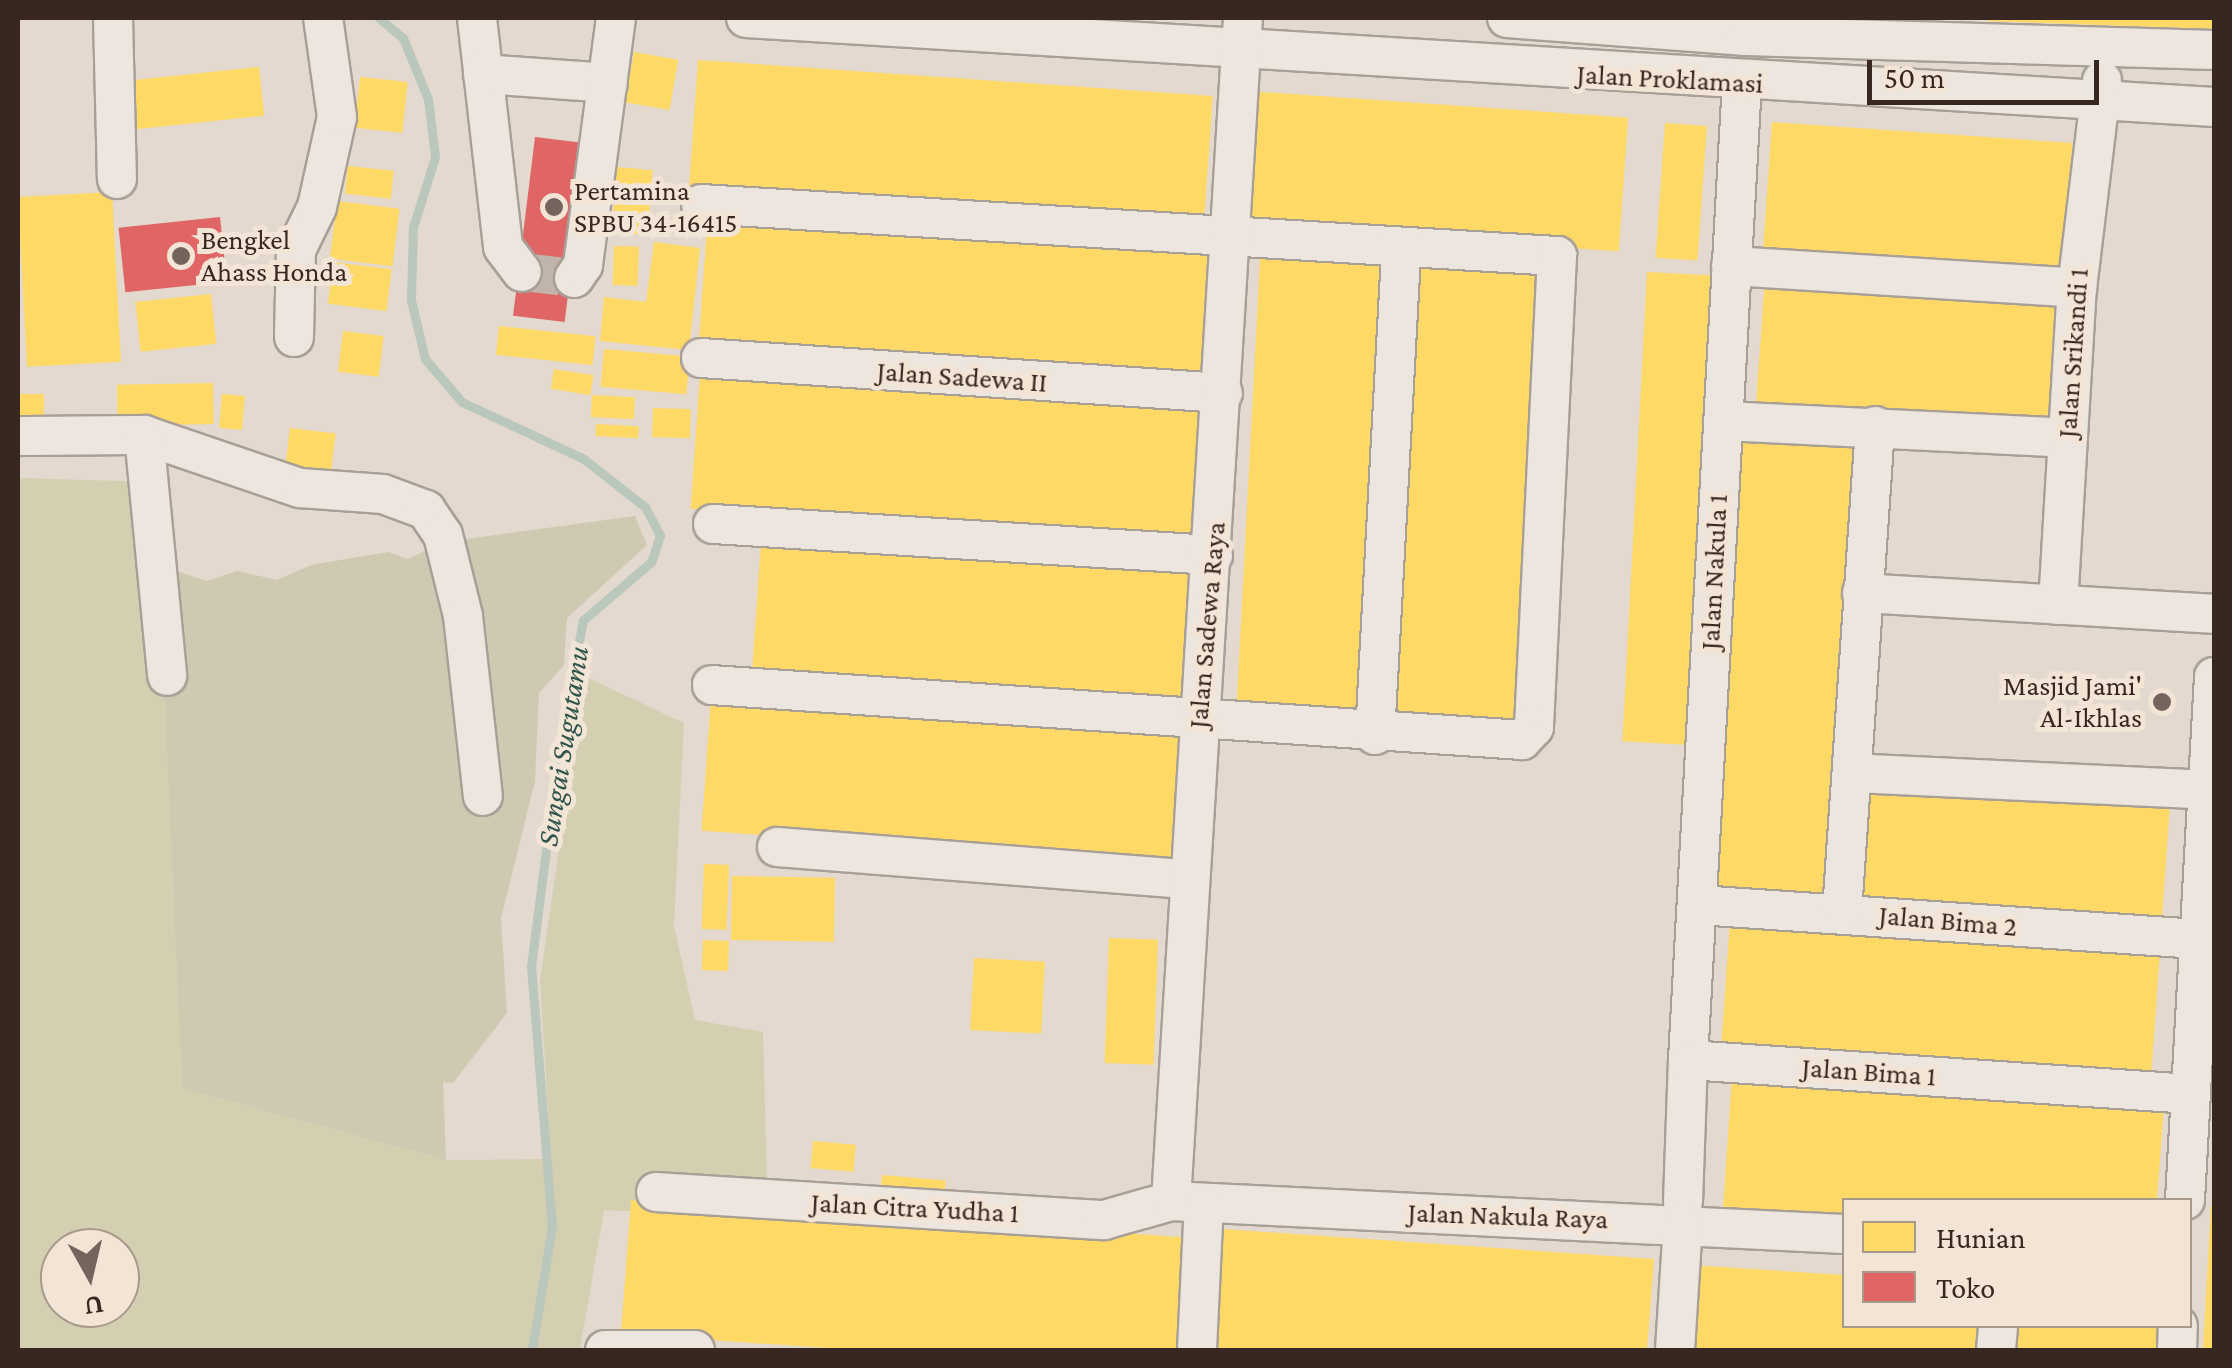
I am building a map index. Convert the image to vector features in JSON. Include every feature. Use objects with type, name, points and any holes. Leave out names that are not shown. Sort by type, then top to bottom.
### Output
[{"type":"street","points":[[113,18],[116,179]]},
{"type":"street","points":[[294,337],[296,250],[317,207],[336,118],[324,18]]},
{"type":"street","points":[[477,18],[502,247],[522,272]]},
{"type":"street","points":[[574,278],[584,265],[616,18]]},
{"type":"street","name":"Jalan Proklamasi","points":[[746,18],[1242,34],[1742,83],[2214,107]]},
{"type":"street","name":"Jalan Proklamasi","points":[[1506,18],[2214,50]]},
{"type":"street","name":"Jalan Sadewa Raya","points":[[1197,1350],[1187,1202],[1186,878],[1224,393],[1242,34]]},
{"type":"street","points":[[2099,102],[2106,48]]},
{"type":"street","points":[[483,74],[608,83]]},
{"type":"street","name":"Jalan Nakula 1","points":[[1688,1060],[1742,83]]},
{"type":"street","name":"Jalan Srikandi 1","points":[[2058,605],[2076,288],[2099,102]]},
{"type":"street","points":[[701,204],[1557,256],[1534,727],[1522,740],[1375,736],[712,685]]},
{"type":"street","points":[[1375,736],[1401,249]]},
{"type":"street","points":[[1731,266],[2076,288]]},
{"type":"street","name":"Jalan Sadewa II","points":[[701,358],[1224,393]]},
{"type":"street","points":[[1723,421],[2068,438]]},
{"type":"street","points":[[1842,912],[1874,426]]},
{"type":"street","points":[[18,436],[144,435],[300,488],[383,494],[426,510],[443,535],[463,616],[483,796]]},
{"type":"street","points":[[144,435],[167,676]]},
{"type":"street","points":[[712,524],[1212,554]]},
{"type":"street","points":[[1862,593],[2214,614]]},
{"type":"street","points":[[2185,1198],[2199,1082],[2198,939],[2214,676]]},
{"type":"street","points":[[1852,772],[2207,790]]},
{"type":"street","points":[[777,847],[1186,878]]},
{"type":"street","name":"Jalan Bima 2","points":[[1698,905],[2198,939]]},
{"type":"street","points":[[1675,1350],[1688,1060]]},
{"type":"street","name":"Jalan Bima 1","points":[[1688,1060],[2199,1082]]},
{"type":"street","name":"Jalan Citra Yudha 1","points":[[656,1192],[1104,1220],[1187,1202]]},
{"type":"street","name":"Jalan Nakula Raya","points":[[1187,1202],[1683,1212],[1842,1234]]},
{"type":"street","points":[[605,1347],[694,1350]]},
{"type":"shaded area","points":[[18,478],[156,482],[182,1088],[446,1160],[551,1159],[540,981],[584,676],[684,723],[674,926],[695,1020],[763,1032],[768,1218],[604,1210],[580,1350],[18,1350]]},
{"type":"shaded area","points":[[635,516],[647,545],[567,618],[564,665],[539,693],[535,781],[501,918],[507,1013],[453,1083],[443,1082],[446,1160],[182,1088],[160,590],[176,590],[176,571],[207,581],[237,571],[277,580],[311,565],[388,552],[408,559],[444,542]]},
{"type":"building: Hunian","points":[[2214,18],[2214,29],[1987,21]]},
{"type":"building: Hunian","points":[[634,52],[678,60],[669,110],[625,102]]},
{"type":"building: Hunian","points":[[698,60],[1213,96],[1203,229],[689,193]]},
{"type":"building: Hunian","points":[[259,67],[264,116],[128,130],[123,81]]},
{"type":"building: Hunian","points":[[360,77],[408,82],[402,133],[355,128]]},
{"type":"building: Hunian","points":[[1247,91],[1628,118],[1619,251],[1238,225]]},
{"type":"building: Hunian","points":[[1772,122],[2072,143],[2063,277],[1763,256]]},
{"type":"building: Hunian","points":[[1665,123],[1707,126],[1697,261],[1656,258]]},
{"type":"building: Hunian","points":[[348,166],[394,171],[391,199],[345,194]]},
{"type":"building: Hunian","points":[[617,167],[653,170],[647,235],[611,232]]},
{"type":"building: Hunian","points":[[112,192],[121,362],[27,367],[18,197]]},
{"type":"building: Hunian","points":[[337,201],[400,209],[392,266],[330,259]]},
{"type":"building: Hunian","points":[[708,212],[1223,248],[1213,382],[699,346]]},
{"type":"building: Hunian","points":[[1261,241],[1399,248],[1374,719],[1236,711]]},
{"type":"building: Hunian","points":[[654,242],[700,248],[689,350],[600,341],[604,297],[646,302]]},
{"type":"building: Hunian","points":[[614,246],[639,247],[638,286],[613,285]]},
{"type":"building: Hunian","points":[[1416,257],[1554,264],[1529,734],[1391,726]]},
{"type":"building: Hunian","points":[[333,262],[392,269],[386,311],[328,304]]},
{"type":"building: Hunian","points":[[1647,272],[1715,276],[1690,745],[1622,741]]},
{"type":"building: Hunian","points":[[1765,277],[2069,298],[2060,433],[1756,412]]},
{"type":"building: Hunian","points":[[211,294],[216,344],[141,352],[135,302]]},
{"type":"building: Hunian","points":[[499,326],[595,336],[592,365],[496,355]]},
{"type":"building: Hunian","points":[[343,331],[384,336],[379,377],[338,372]]},
{"type":"building: Hunian","points":[[604,349],[690,356],[686,394],[601,387]]},
{"type":"building: Hunian","points":[[554,369],[594,375],[590,395],[551,389]]},
{"type":"building: Hunian","points":[[700,375],[1215,411],[1205,545],[691,509]]},
{"type":"building: Hunian","points":[[213,383],[214,424],[118,426],[117,385]]},
{"type":"building: Hunian","points":[[18,394],[44,394],[44,423],[18,423]]},
{"type":"building: Hunian","points":[[222,394],[245,396],[242,430],[219,428]]},
{"type":"building: Hunian","points":[[592,395],[635,397],[634,419],[591,417]]},
{"type":"building: Hunian","points":[[653,408],[691,409],[690,438],[652,437]]},
{"type":"building: Hunian","points":[[596,424],[639,426],[638,438],[595,436]]},
{"type":"building: Hunian","points":[[290,428],[336,434],[330,480],[284,475]]},
{"type":"building: Hunian","points":[[1728,430],[1866,437],[1841,907],[1703,899]]},
{"type":"building: Hunian","points":[[761,543],[1192,573],[1183,707],[752,677]]},
{"type":"building: Hunian","points":[[711,697],[1186,730],[1176,864],[702,831]]},
{"type":"building: Hunian","points":[[1867,779],[2170,800],[2161,934],[1858,913]]},
{"type":"building: Hunian","points":[[704,864],[729,865],[727,930],[702,929]]},
{"type":"building: Hunian","points":[[732,876],[835,878],[834,942],[731,940]]},
{"type":"building: Hunian","points":[[1730,921],[2160,951],[2151,1086],[1721,1056]]},
{"type":"building: Hunian","points":[[1109,938],[1158,940],[1154,1065],[1105,1063]]},
{"type":"building: Hunian","points":[[703,940],[729,941],[728,971],[702,970]]},
{"type":"building: Hunian","points":[[974,958],[1045,962],[1041,1034],[970,1030]]},
{"type":"building: Hunian","points":[[1732,1076],[2164,1106],[2157,1198],[1842,1198],[1842,1219],[1723,1210]]},
{"type":"building: Hunian","points":[[813,1141],[856,1145],[853,1172],[811,1168]]},
{"type":"building: Hunian","points":[[882,1175],[946,1181],[944,1202],[880,1197]]},
{"type":"building: Hunian","points":[[631,1200],[1195,1238],[1187,1350],[857,1350],[621,1334]]},
{"type":"building: Hunian","points":[[2211,1206],[2214,1350],[2203,1350]]},
{"type":"building: Hunian","points":[[1223,1229],[1654,1259],[1647,1350],[1215,1350]]},
{"type":"building: Hunian","points":[[1691,1265],[1842,1275],[1842,1328],[1992,1328],[1990,1350],[1685,1350]]},
{"type":"building: Hunian","points":[[2018,1328],[2157,1328],[2157,1350],[2018,1350]]},
{"type":"building: Toko","name":"Pertamina SPBU 34-16415","points":[[535,137],[587,143],[565,322],[513,316]]},
{"type":"building: Toko","points":[[220,217],[227,282],[125,292],[119,228]]},
{"type":"waterway","name":"Sungai Sugutamu","points":[[379,18],[403,38],[428,99],[435,157],[413,227],[411,300],[425,359],[462,402],[584,459],[645,507],[660,535],[651,562],[583,620],[559,748],[531,966],[552,1226],[532,1350]]},
{"type":"tunnel","points":[[522,272],[574,278]]},
{"type":"place","name":"Pertamina SPBU 34-16415","points":[[554,207]]},
{"type":"place","name":"Bengkel Ahass Honda","points":[[181,256]]},
{"type":"place","name":"Masjid Jami' Al-Ikhlas","points":[[2162,702]]}]
